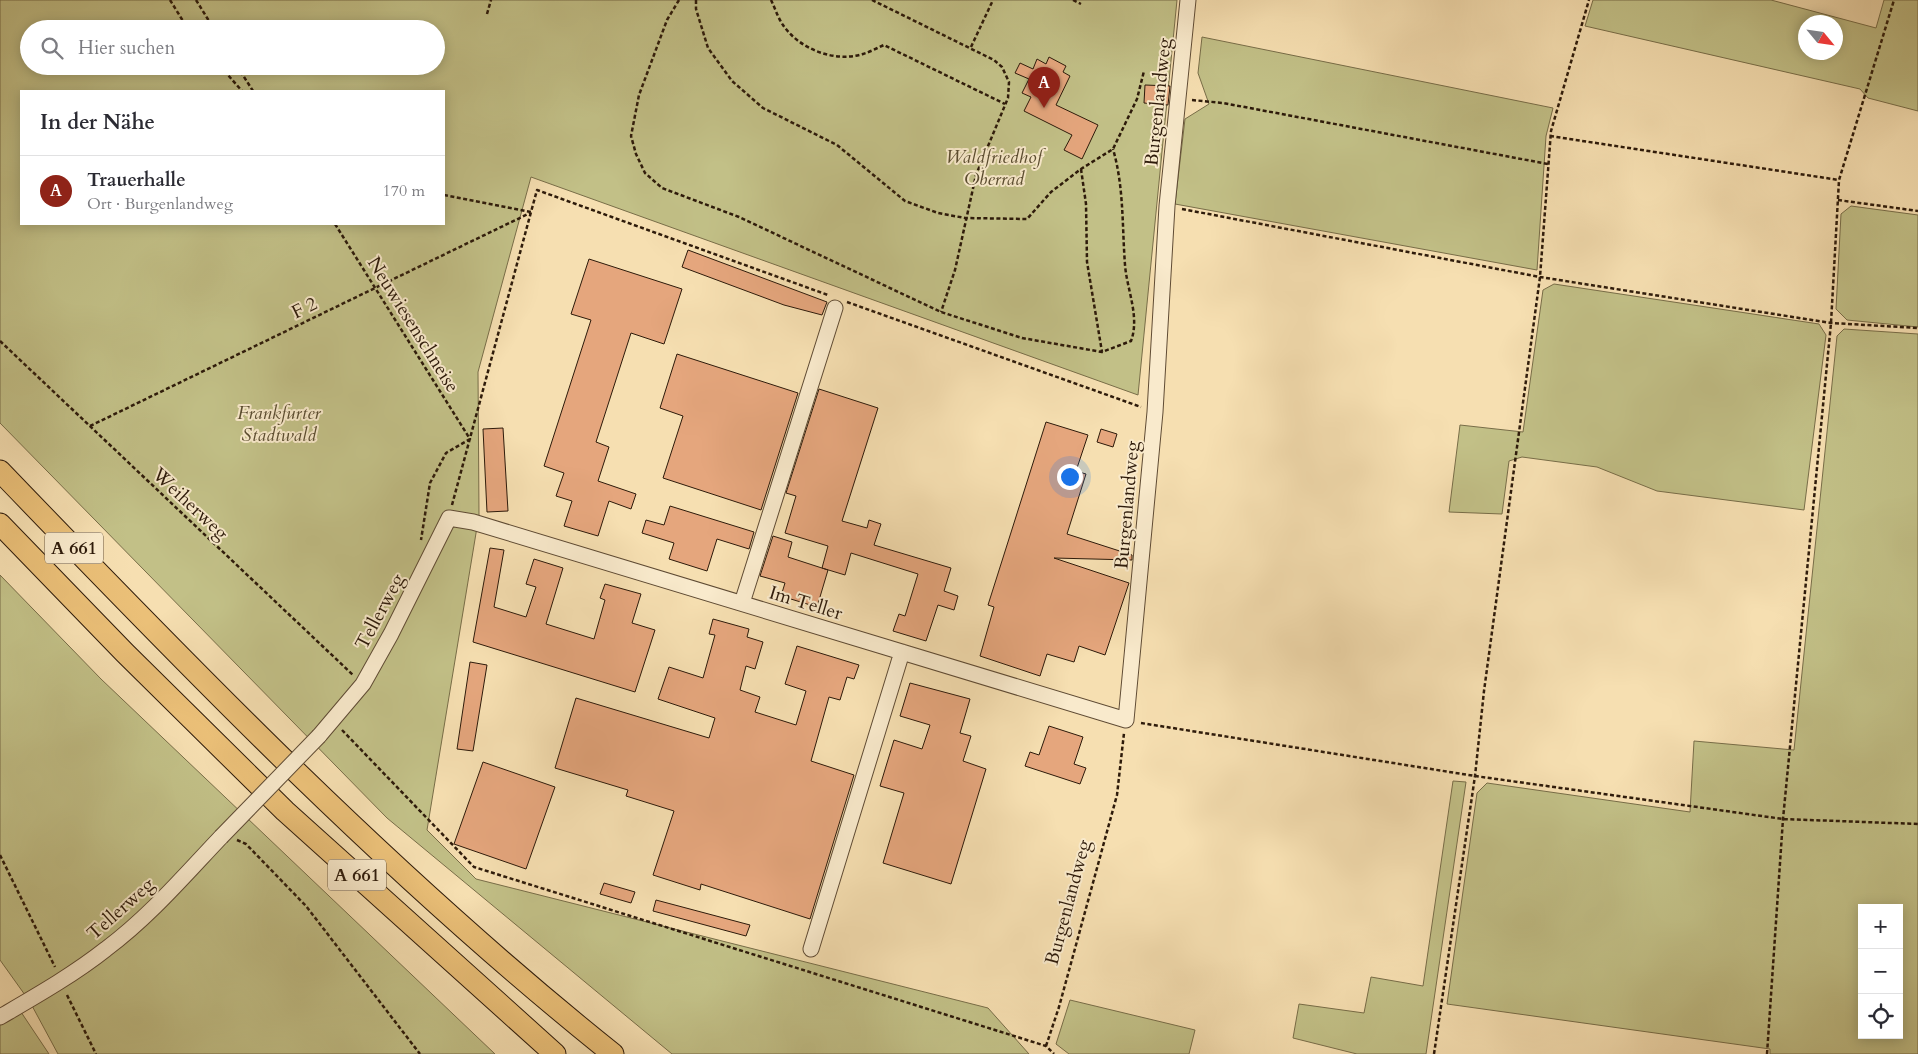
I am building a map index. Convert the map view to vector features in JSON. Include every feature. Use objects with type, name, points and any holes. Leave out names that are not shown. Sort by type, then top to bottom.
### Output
[{"type":"highway","name":"A 661","points":[[0,471],[148,624],[308,783],[427,895],[613,1054]]},
{"type":"highway","name":"A 661","points":[[0,524],[125,653],[285,811],[555,1054]]},
{"type":"street","name":"Burgenlandweg","points":[[1126,720],[1155,412],[1167,206],[1188,0]]},
{"type":"street","points":[[742,603],[839,302]]},
{"type":"street","name":"Im Teller","points":[[449,518],[474,522],[1126,720]]},
{"type":"street","name":"Tellerweg","points":[[0,1017],[60,981],[106,949],[153,908],[319,736],[363,684],[391,634],[449,518]]},
{"type":"street","points":[[811,949],[902,652]]},
{"type":"path","points":[[170,0],[182,20]]},
{"type":"path","points":[[196,0],[208,20]]},
{"type":"path","points":[[487,14],[491,0]]},
{"type":"path","points":[[679,0],[667,20],[642,87],[631,136],[636,154],[645,174],[662,188],[739,217],[941,312],[1022,338],[1102,352],[1131,341],[1135,328],[1126,266],[1121,177],[1114,149]]},
{"type":"path","points":[[696,0],[696,8],[708,48],[732,81],[763,108],[837,145],[905,201],[938,213],[966,218],[1027,219],[1051,192],[1081,168],[1114,149],[1137,99],[1144,71]]},
{"type":"path","points":[[772,0],[783,25],[798,41],[813,50],[840,57],[861,55],[884,45],[1005,104]]},
{"type":"path","points":[[872,0],[971,47],[1002,67],[1010,82],[1008,98],[976,176],[955,270],[941,312]]},
{"type":"path","points":[[971,47],[993,0]]},
{"type":"path","points":[[1073,0],[1082,4]]},
{"type":"path","points":[[1434,1054],[1475,776],[1484,690],[1540,277],[1550,136],[1562,85],[1589,0]]},
{"type":"path","points":[[1767,1054],[1783,820],[1832,323],[1839,180],[1894,0]]},
{"type":"path","points":[[228,75],[241,90]]},
{"type":"path","points":[[243,75],[252,90]]},
{"type":"path","points":[[1178,98],[1223,103],[1548,164]]},
{"type":"path","points":[[1550,136],[1839,180]]},
{"type":"path","points":[[1081,168],[1086,204],[1087,262],[1102,352]]},
{"type":"path","points":[[449,518],[537,190],[839,302],[1155,412]]},
{"type":"path","points":[[445,194],[531,212]]},
{"type":"path","points":[[1838,200],[1918,211]]},
{"type":"path","points":[[1167,206],[1540,277],[1832,323],[1918,328]]},
{"type":"path","name":"F 2","points":[[90,426],[531,212]]},
{"type":"path","name":"Neuwiesenschneise","points":[[337,225],[470,439]]},
{"type":"path","name":"Weiherweg","points":[[0,341],[363,684]]},
{"type":"path","points":[[426,564],[420,535],[430,483],[446,453],[470,439]]},
{"type":"path","points":[[1126,720],[1475,776],[1783,820],[1918,824]]},
{"type":"path","name":"Burgenlandweg","points":[[1046,1046],[1060,1007],[1117,796],[1126,720]]},
{"type":"path","points":[[332,721],[474,867],[1046,1046],[1054,1054]]},
{"type":"path","points":[[221,837],[246,844],[306,906],[420,1054]]},
{"type":"path","points":[[0,855],[42,937],[60,981],[96,1054]]},
{"type":"green space","points":[[0,0],[1177,0],[1138,395],[531,177],[478,372],[479,515],[427,830],[476,879],[988,1008],[1029,1054],[672,1054],[387,818],[0,423]]},
{"type":"green space","points":[[1593,0],[1771,0],[1827,15],[1798,15],[1798,60],[1843,60],[1843,19],[1876,28],[1884,0],[1918,0],[1918,111],[1868,98],[1860,89],[1585,26]]},
{"type":"green space","points":[[1202,37],[1553,108],[1546,136],[1537,270],[1175,204],[1185,119],[1209,104],[1198,73]]},
{"type":"green space","points":[[1851,206],[1918,215],[1918,327],[1847,320],[1836,309],[1841,214]]},
{"type":"green space","points":[[1554,284],[1819,324],[1826,335],[1804,510],[1657,491],[1597,467],[1522,457],[1509,461],[1502,514],[1449,512],[1460,425],[1523,432],[1543,290]]},
{"type":"green space","points":[[1844,329],[1918,334],[1918,1054],[1770,1054],[1770,1049],[1447,1004],[1477,793],[1487,783],[1690,812],[1694,741],[1794,750],[1837,336]]},
{"type":"green space","points":[[0,575],[101,679],[495,1054],[58,1054],[30,1002],[0,960]]},
{"type":"green space","points":[[1453,781],[1466,782],[1426,1054],[1357,1054],[1293,1038],[1299,1004],[1364,1013],[1371,977],[1423,986]]},
{"type":"green space","points":[[1070,1000],[1195,1030],[1189,1054],[1069,1054],[1056,1044]]},
{"type":"green space","points":[[21,1012],[49,1054],[0,1054],[0,1024]]},
{"type":"building","points":[[1049,57],[1066,66],[1063,72],[1070,76],[1056,105],[1098,125],[1082,159],[1064,150],[1072,135],[1024,111],[1031,97],[1022,93],[1029,79],[1015,73],[1020,63],[1033,69],[1037,59],[1046,64]]},
{"type":"building","points":[[1145,85],[1170,86],[1168,105],[1144,103]]},
{"type":"building","points":[[688,250],[827,302],[822,315],[784,305],[682,267]]},
{"type":"building","points":[[589,259],[682,289],[664,344],[631,333],[596,442],[609,447],[598,481],[636,494],[631,509],[609,501],[598,536],[564,526],[572,501],[556,496],[564,473],[544,466],[591,320],[571,314]]},
{"type":"building","points":[[677,354],[798,393],[761,510],[663,478],[683,416],[660,408]]},
{"type":"building","points":[[819,389],[878,408],[842,521],[867,528],[869,520],[881,524],[874,545],[951,568],[944,591],[958,596],[954,610],[938,605],[926,641],[893,631],[899,614],[905,616],[918,574],[851,553],[845,575],[822,568],[828,546],[785,533],[796,496],[786,493]]},
{"type":"building","points":[[1046,422],[1088,435],[1076,471],[1086,474],[1067,534],[1132,555],[1132,560],[1054,558],[1129,583],[1105,655],[1079,646],[1074,662],[1047,654],[1040,676],[980,656],[994,607],[988,605]]},
{"type":"building","points":[[503,428],[508,511],[487,512],[483,429]]},
{"type":"building","points":[[1101,429],[1117,434],[1113,447],[1097,442]]},
{"type":"building","points":[[670,506],[754,532],[749,549],[717,539],[707,571],[669,559],[674,543],[642,533],[646,520],[664,525]]},
{"type":"building","points":[[773,536],[792,542],[788,557],[828,570],[817,607],[781,596],[785,583],[760,576]]},
{"type":"building","points":[[490,548],[504,550],[494,607],[526,617],[536,587],[526,584],[534,559],[563,568],[546,624],[594,639],[605,600],[600,598],[605,584],[641,594],[632,623],[655,630],[635,692],[473,642]]},
{"type":"building","points":[[713,619],[749,629],[747,637],[763,642],[755,669],[746,666],[740,690],[760,697],[755,712],[796,725],[806,691],[785,684],[797,646],[859,665],[854,679],[847,677],[840,700],[829,697],[811,761],[854,775],[810,919],[701,884],[700,890],[653,875],[674,811],[626,796],[628,790],[555,768],[576,698],[709,738],[715,718],[658,699],[669,667],[703,678],[715,635],[709,634]]},
{"type":"building","points":[[470,662],[487,665],[473,751],[457,749]]},
{"type":"building","points":[[910,683],[970,699],[960,733],[971,736],[963,761],[986,769],[951,884],[883,863],[904,793],[880,786],[894,740],[922,749],[930,725],[900,716]]},
{"type":"building","points":[[1049,726],[1083,737],[1074,764],[1086,768],[1080,784],[1025,766],[1030,752],[1039,755]]},
{"type":"building","points":[[483,762],[555,787],[526,869],[454,844]]},
{"type":"building","points":[[604,883],[635,892],[631,903],[600,894]]},
{"type":"building","points":[[656,900],[750,925],[746,936],[653,911]]},
{"type":"place","name":"Trauerhalle","points":[[1044,108]]},
{"type":"park label","name":"Waldfriedhof Oberrad","points":[[994,167]]},
{"type":"park label","name":"Frankfurter Stadtwald","points":[[279,423]]}]
